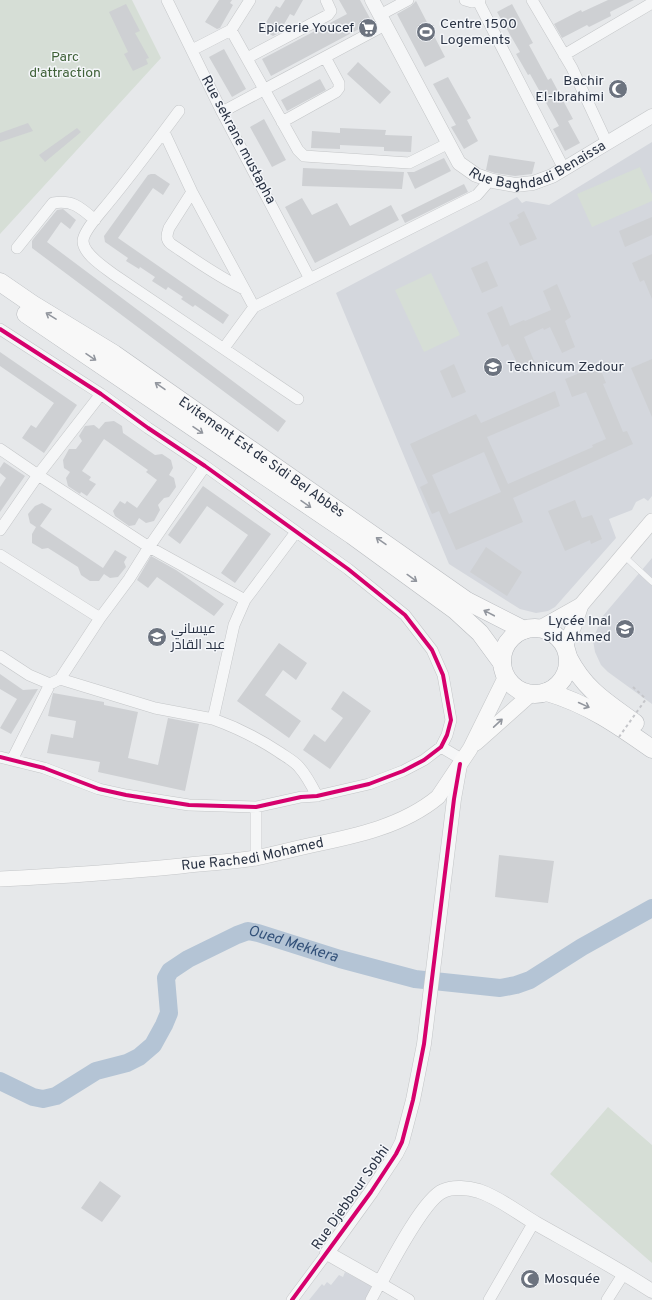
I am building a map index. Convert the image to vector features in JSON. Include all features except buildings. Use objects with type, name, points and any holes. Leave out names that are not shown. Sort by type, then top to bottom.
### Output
[{"type":"highway","name":"Evitement Est de Sidi Bel Abbès","points":[[0,282],[32,304],[114,354],[467,601],[532,629]]},
{"type":"highway","name":"Evitement Est de Sidi Bel Abbès","points":[[0,297],[266,476],[455,610],[480,633],[504,669]]},
{"type":"highway","points":[[652,735],[592,690],[579,677],[566,651],[556,636],[532,629],[517,634],[506,646],[504,669],[509,682],[519,690],[570,699],[592,709],[652,749]]},
{"type":"highway","points":[[539,693],[554,689],[564,678],[567,671],[566,651]]},
{"type":"main road","points":[[566,651],[581,605],[652,521]]},
{"type":"main road","points":[[532,629],[581,605]]},
{"type":"main road","points":[[464,758],[504,669]]},
{"type":"main road","points":[[464,758],[539,693]]},
{"type":"main road","name":"Rue Rachedi Mohamed","points":[[0,879],[141,870],[256,858],[358,836],[380,829],[432,802],[438,797],[464,758]]},
{"type":"street","name":"Rue sekrane mustapha","points":[[167,0],[222,112],[310,279]]},
{"type":"street","points":[[192,50],[231,30],[250,0]]},
{"type":"street","points":[[247,58],[328,15],[331,9],[326,0]]},
{"type":"street","name":"Rue Baghdadi Benaissa","points":[[372,0],[447,144],[459,163],[476,175],[490,180],[515,185],[533,183],[552,176],[652,116]]},
{"type":"street","points":[[222,112],[325,57],[383,20],[408,0]]},
{"type":"street","points":[[465,0],[472,2],[479,0],[564,169]]},
{"type":"street","points":[[532,0],[572,68],[607,143]]},
{"type":"street","points":[[564,55],[652,3]]},
{"type":"street","points":[[231,30],[300,154],[308,158],[409,163],[447,144]]},
{"type":"street","points":[[282,122],[336,92],[339,88],[339,83],[325,57]]},
{"type":"street","points":[[179,111],[83,237],[84,247],[92,258],[113,274],[298,399]]},
{"type":"street","points":[[164,132],[192,192],[254,307]]},
{"type":"street","points":[[224,348],[254,307],[477,195],[490,180]]},
{"type":"street","points":[[192,192],[169,228],[167,240],[170,244],[217,275],[244,289]]},
{"type":"street","points":[[17,248],[53,203],[73,203],[95,220]]},
{"type":"street","points":[[0,329],[101,394],[148,428],[205,466],[348,569],[405,615],[432,650],[443,675],[451,720],[447,735],[441,747],[424,760],[403,771],[369,784],[317,796],[301,797],[256,807],[189,805],[126,795],[99,789],[44,768],[0,757]]},
{"type":"street","points":[[0,530],[38,476],[101,394]]},
{"type":"street","points":[[0,449],[38,476],[149,547],[245,600]]},
{"type":"street","points":[[12,760],[50,684],[60,678],[205,466]]},
{"type":"street","points":[[213,719],[234,625],[245,600],[296,532]]},
{"type":"street","points":[[0,555],[100,618]]},
{"type":"street","points":[[0,656],[29,675],[50,684]]},
{"type":"street","points":[[60,678],[155,708],[213,719],[240,729],[260,740],[298,765],[305,774],[317,796]]},
{"type":"street","points":[[441,747],[464,758]]},
{"type":"street","name":"Rue Djebbour Sobhi","points":[[292,1300],[371,1192],[396,1154],[402,1142],[421,1064],[435,963],[454,799],[464,758]]},
{"type":"street","points":[[256,807],[256,858]]},
{"type":"street","points":[[371,1300],[414,1224],[429,1202],[443,1191],[469,1189],[479,1191],[508,1205],[534,1222],[624,1273],[652,1291]]},
{"type":"street","points":[[489,1300],[534,1222]]},
{"type":"street","points":[[327,1253],[409,1300]]},
{"type":"street","points":[[607,1300],[624,1273]]},
{"type":"lane","points":[[623,555],[652,582]]},
{"type":"path","points":[[619,738],[646,699],[633,688]]},
{"type":"shaded area","name":"Technicum Zedour","points":[[652,142],[652,496],[648,501],[644,498],[636,502],[632,510],[609,519],[616,538],[555,607],[548,611],[536,613],[520,609],[449,564],[336,293],[517,197],[522,203],[526,201],[549,205]]},
{"type":"shaded area","name":"Lycée Inal Sid Ahmed","points":[[652,558],[652,704],[608,672],[601,665],[595,652],[593,640],[602,617]]},
{"type":"shaded area","points":[[345,1272],[375,1288],[368,1300],[309,1300],[322,1284],[324,1286],[327,1282],[331,1285],[339,1275],[343,1277]]},
{"type":"green space","name":"Parc d'attraction","points":[[0,0],[132,0],[161,58],[0,234]]},
{"type":"green space","points":[[640,167],[652,194],[652,201],[592,227],[577,194]]},
{"type":"green space","points":[[431,273],[460,335],[424,352],[395,290]]},
{"type":"green space","points":[[608,1107],[652,1145],[652,1263],[550,1174]]},
{"type":"waterway","name":"Oued Mekkera","points":[[0,1081],[33,1097],[43,1099],[56,1096],[96,1071],[127,1063],[139,1057],[153,1045],[169,1013],[166,978],[170,971],[188,959],[248,931],[340,959],[415,979],[500,988],[516,985],[530,980],[582,947],[652,908]]},
{"type":"cycle path","points":[[0,329],[101,394],[148,428],[205,466],[348,569],[405,615],[432,650],[443,675],[451,720],[447,735],[441,747],[424,760],[403,771],[369,784],[317,796],[301,797],[256,807],[189,805],[126,795],[99,789],[44,768],[0,757]]},
{"type":"cycle path","points":[[292,1300],[371,1192],[396,1154],[402,1142],[413,1100],[424,1044],[454,799],[460,764]]},
{"type":"place","name":"Epicerie Youcef","points":[[368,28]]},
{"type":"place","name":"Centre 1500 Logements","points":[[426,32]]},
{"type":"place","name":"Bachir El-Ibrahimi","points":[[618,89]]},
{"type":"place","name":"Technicum Zedour","points":[[493,367]]},
{"type":"place","name":"Lycée Inal Sid Ahmed","points":[[625,629]]},
{"type":"place","name":"عيساني عبد القادر","points":[[157,637]]},
{"type":"place","name":"Mosquée","points":[[530,1279]]}]
